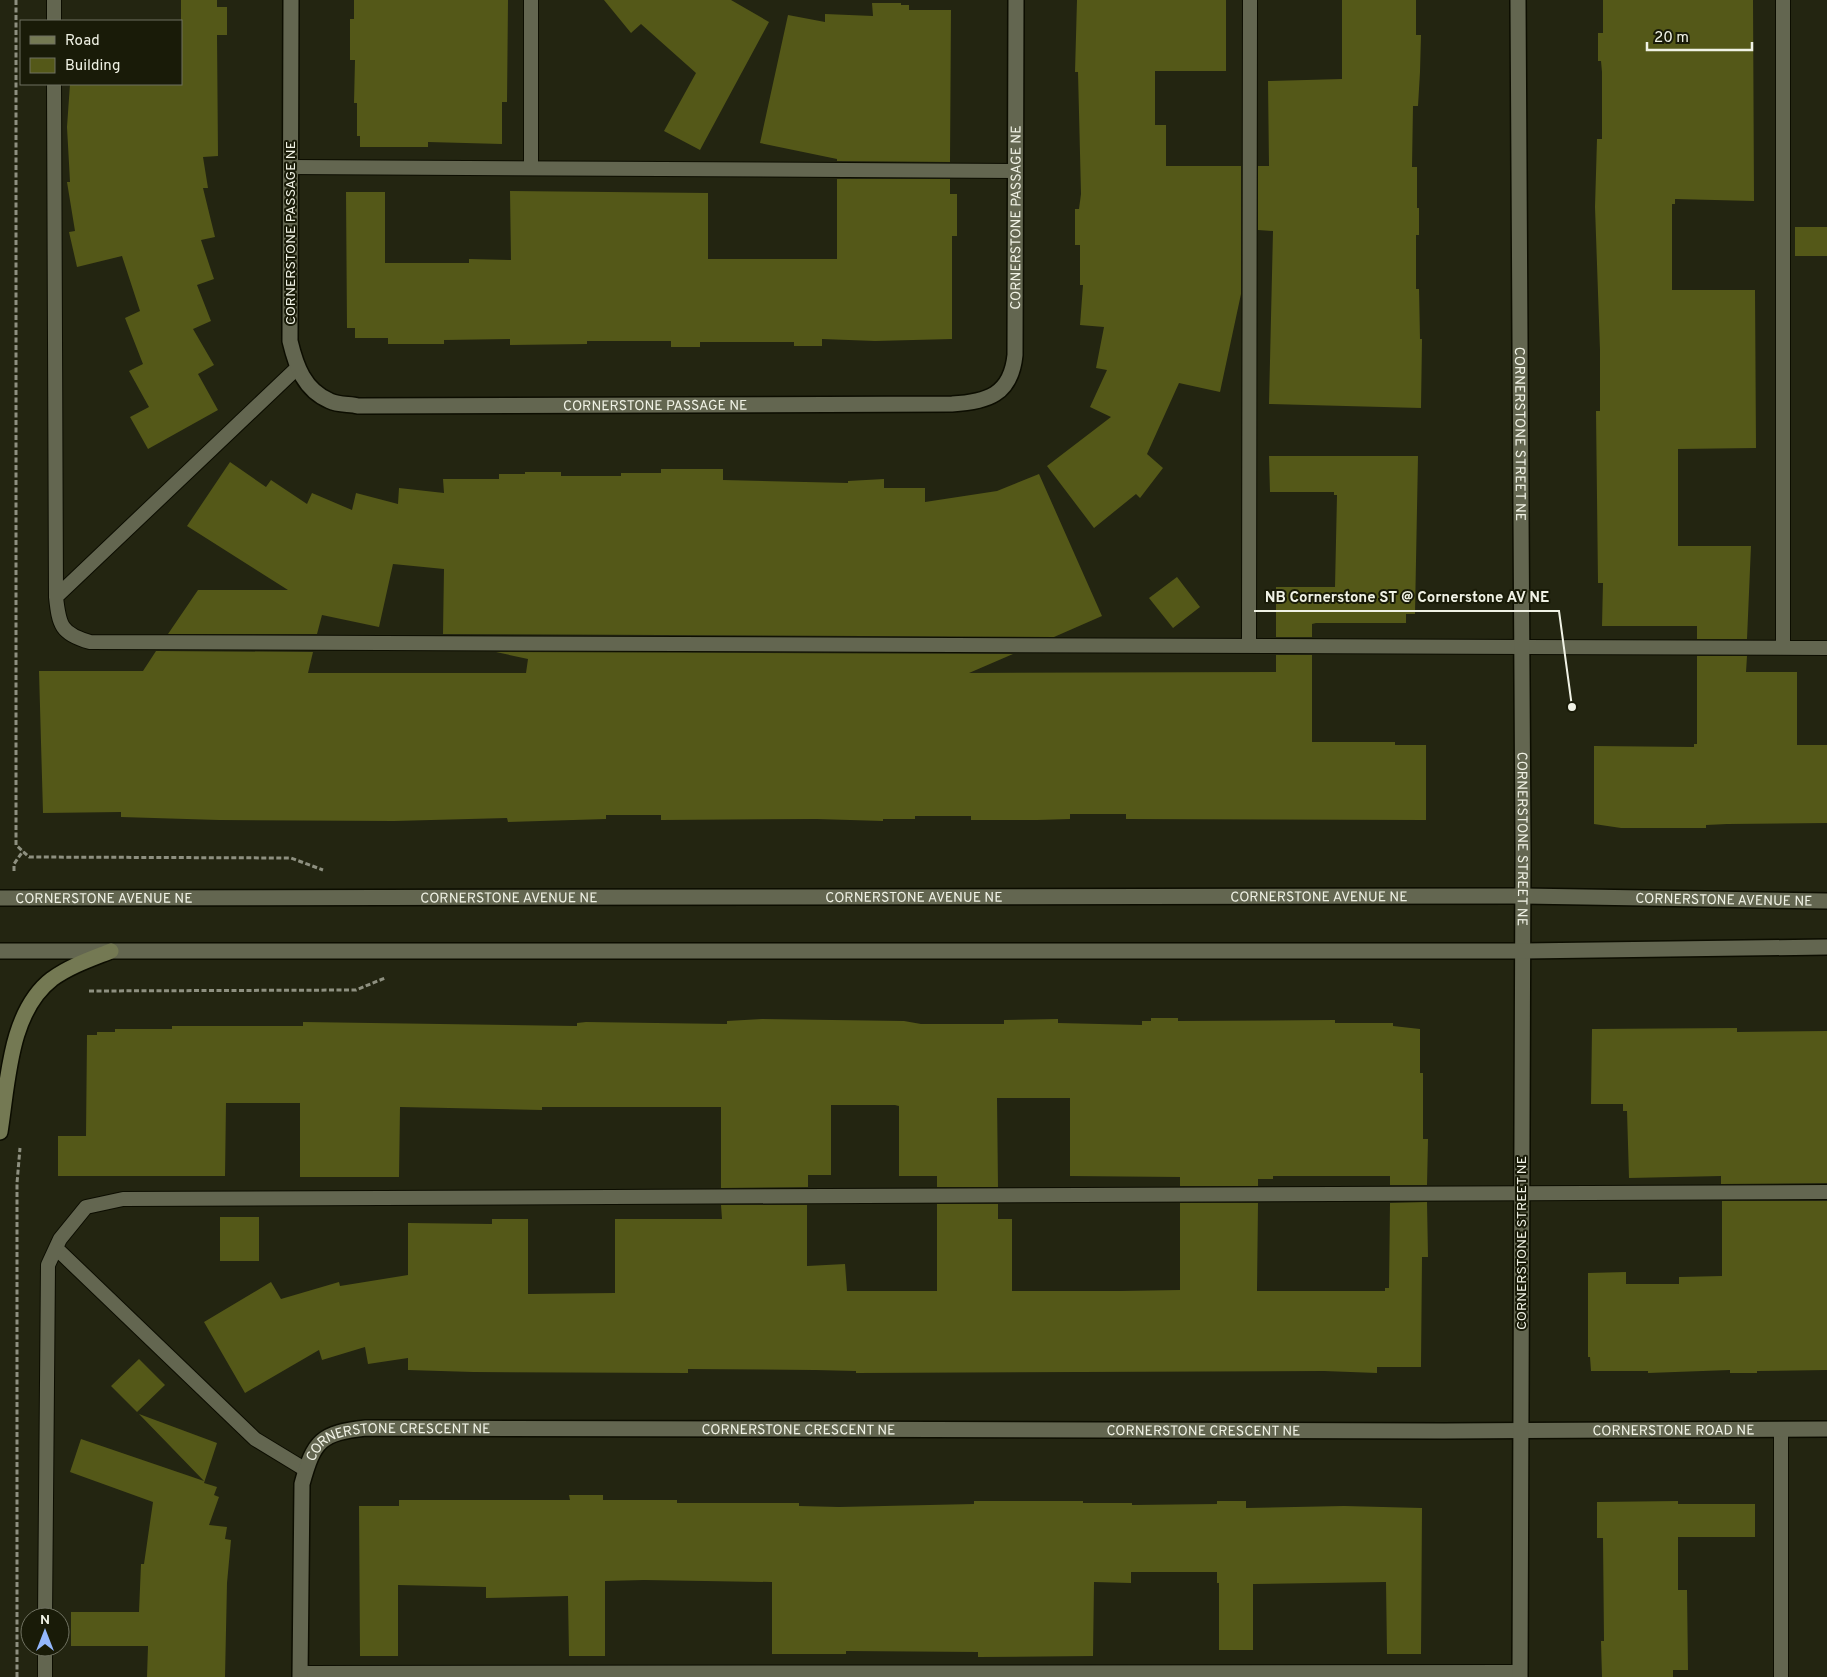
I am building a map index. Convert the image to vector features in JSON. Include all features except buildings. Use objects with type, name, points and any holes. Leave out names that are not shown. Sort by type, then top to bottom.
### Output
[{"type":"main road","points":[[0,1132],[15,1038],[32,1002],[50,980],[69,968],[111,951]]},
{"type":"street","name":"CORNERSTONE PASSAGE NE","points":[[291,0],[290,341],[296,368],[309,387],[331,402],[358,406],[952,404],[980,402],[999,391],[1013,373],[1016,0]]},
{"type":"street","name":"CORNERSTONE STREET NE","points":[[1518,0],[1523,896],[1520,1674]]},
{"type":"street","name":"CORNERSTONE AVENUE NE","points":[[0,898],[1523,896],[1827,901]]},
{"type":"street","points":[[0,951],[1522,951],[1827,947]]},
{"type":"street","name":"CORNERSTONE CRESCENT NE","points":[[300,1675],[301,1503],[306,1470],[308,1459],[321,1440],[340,1431],[366,1428],[1520,1431]]},
{"type":"street","name":"CORNERSTONE ROAD NE","points":[[1520,1431],[1827,1429]]},
{"type":"lane","points":[[54,0],[54,20]]},
{"type":"lane","points":[[531,0],[531,168]]},
{"type":"lane","points":[[1248,646],[1250,0]]},
{"type":"lane","points":[[1783,0],[1783,648]]},
{"type":"lane","points":[[54,85],[56,597],[59,624],[73,638],[90,642],[1827,648]]},
{"type":"lane","points":[[290,167],[1015,171]]},
{"type":"lane","points":[[56,597],[296,368]]},
{"type":"lane","points":[[45,1607],[48,1265],[60,1239],[86,1207],[123,1199],[1827,1192]]},
{"type":"lane","points":[[56,1248],[254,1439],[306,1470]]},
{"type":"lane","points":[[1781,1429],[1781,1677]]},
{"type":"lane","points":[[44,1677],[45,1657]]},
{"type":"lane","points":[[300,1675],[1520,1674]]},
{"type":"place","name":"NB Cornerstone ST @ Cornerstone AV NE","points":[[1572,707]]}]
